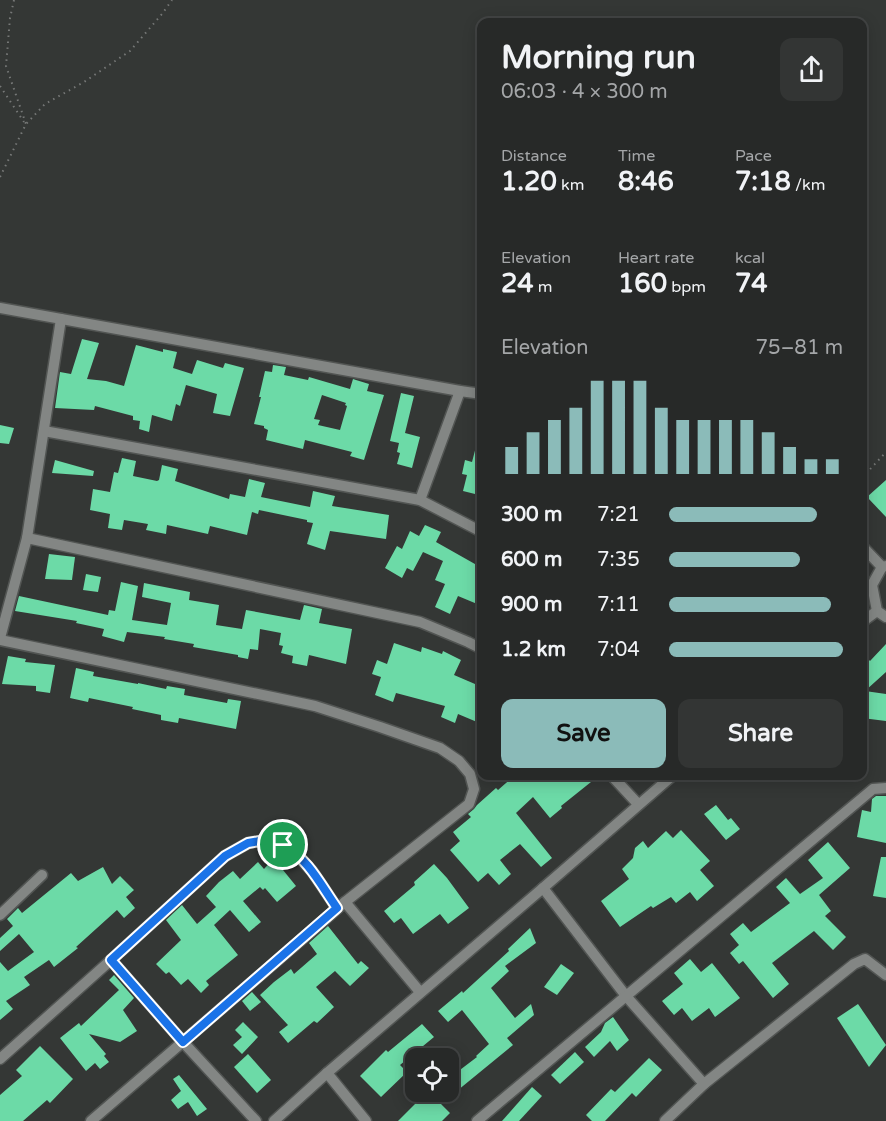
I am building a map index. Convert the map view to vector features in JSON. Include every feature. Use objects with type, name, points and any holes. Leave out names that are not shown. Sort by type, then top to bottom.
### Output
[{"type":"street","points":[[0,308],[477,393]]},
{"type":"street","points":[[61,319],[27,538],[0,639],[315,706],[440,748],[459,761],[470,774],[474,789],[469,804],[341,905],[91,1121]]},
{"type":"street","points":[[420,500],[460,391]]},
{"type":"street","points":[[44,431],[420,500],[477,529]]},
{"type":"street","points":[[27,538],[420,622],[477,646]]},
{"type":"street","points":[[867,551],[884,566],[872,585],[882,614],[867,620]]},
{"type":"street","points":[[616,780],[638,804]]},
{"type":"street","points":[[273,1121],[667,780]]},
{"type":"street","points":[[477,1121],[873,789],[886,788]]},
{"type":"street","points":[[0,1059],[225,856],[248,843],[260,841],[283,845],[294,852],[420,992]]},
{"type":"street","points":[[0,915],[42,875]]},
{"type":"street","points":[[543,888],[626,996],[704,1084]]},
{"type":"street","points":[[665,1121],[704,1084],[854,964],[865,959],[886,975]]},
{"type":"street","points":[[111,960],[256,1121]]},
{"type":"street","points":[[327,1073],[366,1121]]},
{"type":"path","points":[[14,0],[10,18],[6,66],[26,124]]},
{"type":"path","points":[[0,177],[26,124],[45,104],[84,82],[130,51],[172,0]]},
{"type":"path","points":[[0,86],[26,124]]},
{"type":"path","points":[[867,473],[886,452]]},
{"type":"building","points":[[82,339],[99,343],[87,379],[124,386],[136,345],[163,352],[163,349],[177,352],[173,368],[192,374],[197,360],[223,368],[225,363],[244,368],[230,416],[213,413],[217,394],[186,385],[180,406],[176,404],[172,421],[152,415],[149,432],[139,429],[140,421],[133,420],[133,416],[95,406],[94,410],[55,408],[60,372],[71,374]]},
{"type":"building","points":[[273,365],[286,367],[284,375],[308,380],[309,377],[350,389],[353,379],[369,384],[367,391],[384,395],[364,460],[350,456],[352,452],[305,440],[303,449],[266,440],[268,430],[264,426],[254,424],[265,371],[272,372]],"holes":[[[322,395],[346,403],[340,430],[318,425],[320,420],[314,419]]]},
{"type":"building","points":[[401,393],[414,396],[405,433],[420,437],[412,468],[397,464],[400,453],[397,452],[399,443],[390,441]]},
{"type":"building","points":[[0,425],[14,428],[9,444],[0,443]]},
{"type":"building","points":[[477,443],[477,494],[463,491],[467,475],[462,474],[465,460],[472,462]]},
{"type":"building","points":[[122,458],[136,461],[133,476],[157,481],[162,465],[178,469],[175,481],[229,499],[230,494],[245,497],[249,479],[265,483],[261,497],[310,507],[313,491],[335,496],[332,506],[389,515],[386,539],[330,531],[325,550],[307,544],[313,523],[259,510],[258,514],[252,512],[247,535],[210,526],[208,534],[167,525],[166,534],[146,530],[148,524],[124,520],[122,530],[108,528],[110,514],[90,510],[93,489],[110,492],[114,472],[118,473]]},
{"type":"building","points":[[55,460],[94,471],[93,476],[52,473]]},
{"type":"building","points":[[886,480],[886,517],[867,497]]},
{"type":"building","points":[[425,525],[441,532],[436,542],[477,565],[477,604],[458,596],[450,614],[435,607],[445,584],[435,580],[443,561],[423,552],[413,571],[407,568],[402,578],[385,568],[397,546],[402,549],[410,531],[419,536]]},
{"type":"building","points":[[49,554],[75,557],[72,580],[45,579]]},
{"type":"building","points":[[86,574],[101,577],[98,592],[83,590]]},
{"type":"building","points":[[121,582],[138,586],[132,620],[167,625],[171,603],[142,597],[144,583],[190,592],[189,600],[219,605],[216,625],[242,629],[246,610],[300,620],[304,605],[322,609],[319,623],[352,629],[346,664],[309,655],[307,666],[292,663],[293,656],[281,653],[283,646],[279,645],[281,633],[260,629],[258,650],[250,649],[248,659],[193,647],[194,644],[164,639],[165,637],[127,632],[124,642],[102,636],[104,629],[76,623],[77,621],[15,611],[19,596],[108,615],[109,610],[115,611]]},
{"type":"building","points":[[394,643],[421,652],[422,647],[442,654],[443,651],[461,660],[454,675],[477,685],[477,722],[458,714],[455,723],[441,717],[445,706],[396,693],[393,702],[375,695],[381,677],[372,674],[377,660],[387,664]]},
{"type":"building","points":[[886,644],[886,672],[867,689],[867,658],[870,661]]},
{"type":"building","points":[[8,656],[26,659],[25,662],[55,665],[50,693],[36,691],[36,686],[2,684]]},
{"type":"building","points":[[76,668],[94,672],[93,676],[166,689],[167,686],[185,689],[184,695],[227,703],[228,699],[241,701],[236,729],[179,718],[178,723],[161,720],[161,715],[132,709],[133,707],[89,698],[88,702],[70,698]]},
{"type":"building","points":[[867,691],[886,694],[886,721],[867,719]]},
{"type":"building","points":[[509,780],[589,780],[591,782],[550,818],[533,797],[516,813],[552,858],[541,867],[520,844],[500,860],[511,874],[499,885],[488,873],[478,882],[450,850],[460,841],[453,832],[471,817],[468,814],[477,805],[496,788],[498,790]]},
{"type":"building","points":[[876,796],[886,796],[886,843],[857,837],[862,810],[871,812],[872,799]]},
{"type":"building","points":[[716,805],[728,820],[731,818],[740,829],[726,840],[704,814]]},
{"type":"building","points":[[681,830],[710,861],[700,870],[714,886],[697,901],[690,892],[676,903],[671,897],[653,908],[651,906],[620,927],[601,901],[629,879],[622,869],[633,858],[635,848],[643,841],[648,848],[666,831],[673,838]]},
{"type":"building","points":[[828,842],[850,868],[819,895],[831,911],[825,916],[846,937],[833,950],[814,931],[772,963],[789,984],[773,998],[743,961],[739,964],[730,953],[739,945],[730,934],[743,923],[751,932],[790,903],[776,887],[786,878],[800,894],[823,878],[808,860]]},
{"type":"building","points":[[881,857],[886,857],[886,898],[873,896]]},
{"type":"building","points":[[273,859],[284,869],[296,886],[277,902],[265,888],[263,890],[260,887],[243,901],[261,922],[249,932],[230,910],[214,925],[238,955],[206,981],[209,985],[201,993],[188,979],[181,985],[169,972],[166,974],[156,964],[181,940],[166,920],[182,905],[197,924],[216,907],[206,896],[219,882],[233,871],[240,879],[258,862],[264,869]]},
{"type":"building","points":[[434,864],[469,908],[448,924],[440,914],[413,934],[401,918],[394,923],[384,911],[415,885],[414,882]]},
{"type":"building","points":[[103,867],[112,884],[120,876],[134,890],[126,897],[135,908],[124,918],[117,910],[76,947],[78,948],[54,967],[49,960],[24,977],[30,985],[6,1001],[13,1009],[0,1020],[0,962],[8,971],[34,952],[19,934],[0,951],[0,938],[13,926],[7,919],[18,908],[22,913],[71,873],[78,881]]},
{"type":"building","points":[[328,926],[358,964],[361,961],[369,968],[350,986],[335,971],[316,987],[334,1007],[317,1023],[314,1021],[288,1043],[279,1032],[288,1025],[260,995],[291,969],[294,974],[317,954],[309,943]]},
{"type":"building","points":[[530,928],[536,943],[505,966],[509,971],[491,988],[515,1018],[531,1004],[534,1015],[507,1038],[513,1045],[459,1089],[459,1071],[489,1044],[462,1010],[448,1022],[438,1011],[462,991],[463,993],[509,951],[508,949]]},
{"type":"building","points":[[690,959],[701,972],[712,963],[740,998],[715,1017],[709,1008],[692,1021],[682,1008],[674,1015],[662,1001],[683,984],[674,973]]},
{"type":"building","points":[[561,964],[574,973],[557,995],[544,987]]},
{"type":"building","points":[[114,975],[134,998],[123,1010],[137,1031],[120,1042],[89,1034],[106,1054],[104,1056],[109,1062],[100,1069],[95,1063],[86,1071],[60,1038],[79,1023],[81,1026],[119,990],[109,980]]},
{"type":"building","points":[[252,992],[261,1002],[250,1011],[242,1001]]},
{"type":"building","points":[[858,1004],[886,1045],[869,1067],[837,1018]]},
{"type":"building","points":[[613,1017],[629,1040],[617,1051],[610,1041],[594,1057],[585,1047]]},
{"type":"building","points":[[243,1022],[258,1037],[242,1054],[233,1045],[242,1037],[235,1030]]},
{"type":"building","points":[[422,1024],[434,1037],[421,1048],[405,1048],[405,1061],[400,1065],[405,1070],[405,1074],[381,1097],[360,1076],[386,1050],[388,1052]]},
{"type":"building","points":[[40,1046],[73,1079],[50,1103],[47,1100],[23,1121],[0,1121],[0,1095],[22,1076],[16,1070]]},
{"type":"building","points":[[575,1052],[584,1062],[560,1084],[551,1075]]},
{"type":"building","points":[[248,1054],[271,1080],[257,1093],[234,1067]]},
{"type":"building","points":[[649,1058],[662,1070],[636,1097],[632,1093],[605,1121],[592,1121],[586,1115],[611,1089],[615,1092]]},
{"type":"building","points":[[179,1075],[207,1109],[197,1116],[188,1102],[178,1109],[171,1100],[181,1091],[173,1079]]},
{"type":"building","points":[[532,1087],[542,1096],[519,1121],[502,1121]]},
{"type":"building","points":[[417,1102],[443,1102],[441,1104],[450,1113],[442,1121],[398,1121]]},
{"type":"route","points":[[260,841],[283,845],[294,852],[312,871],[337,908],[183,1042],[111,960],[225,856],[248,843],[260,841]]}]
